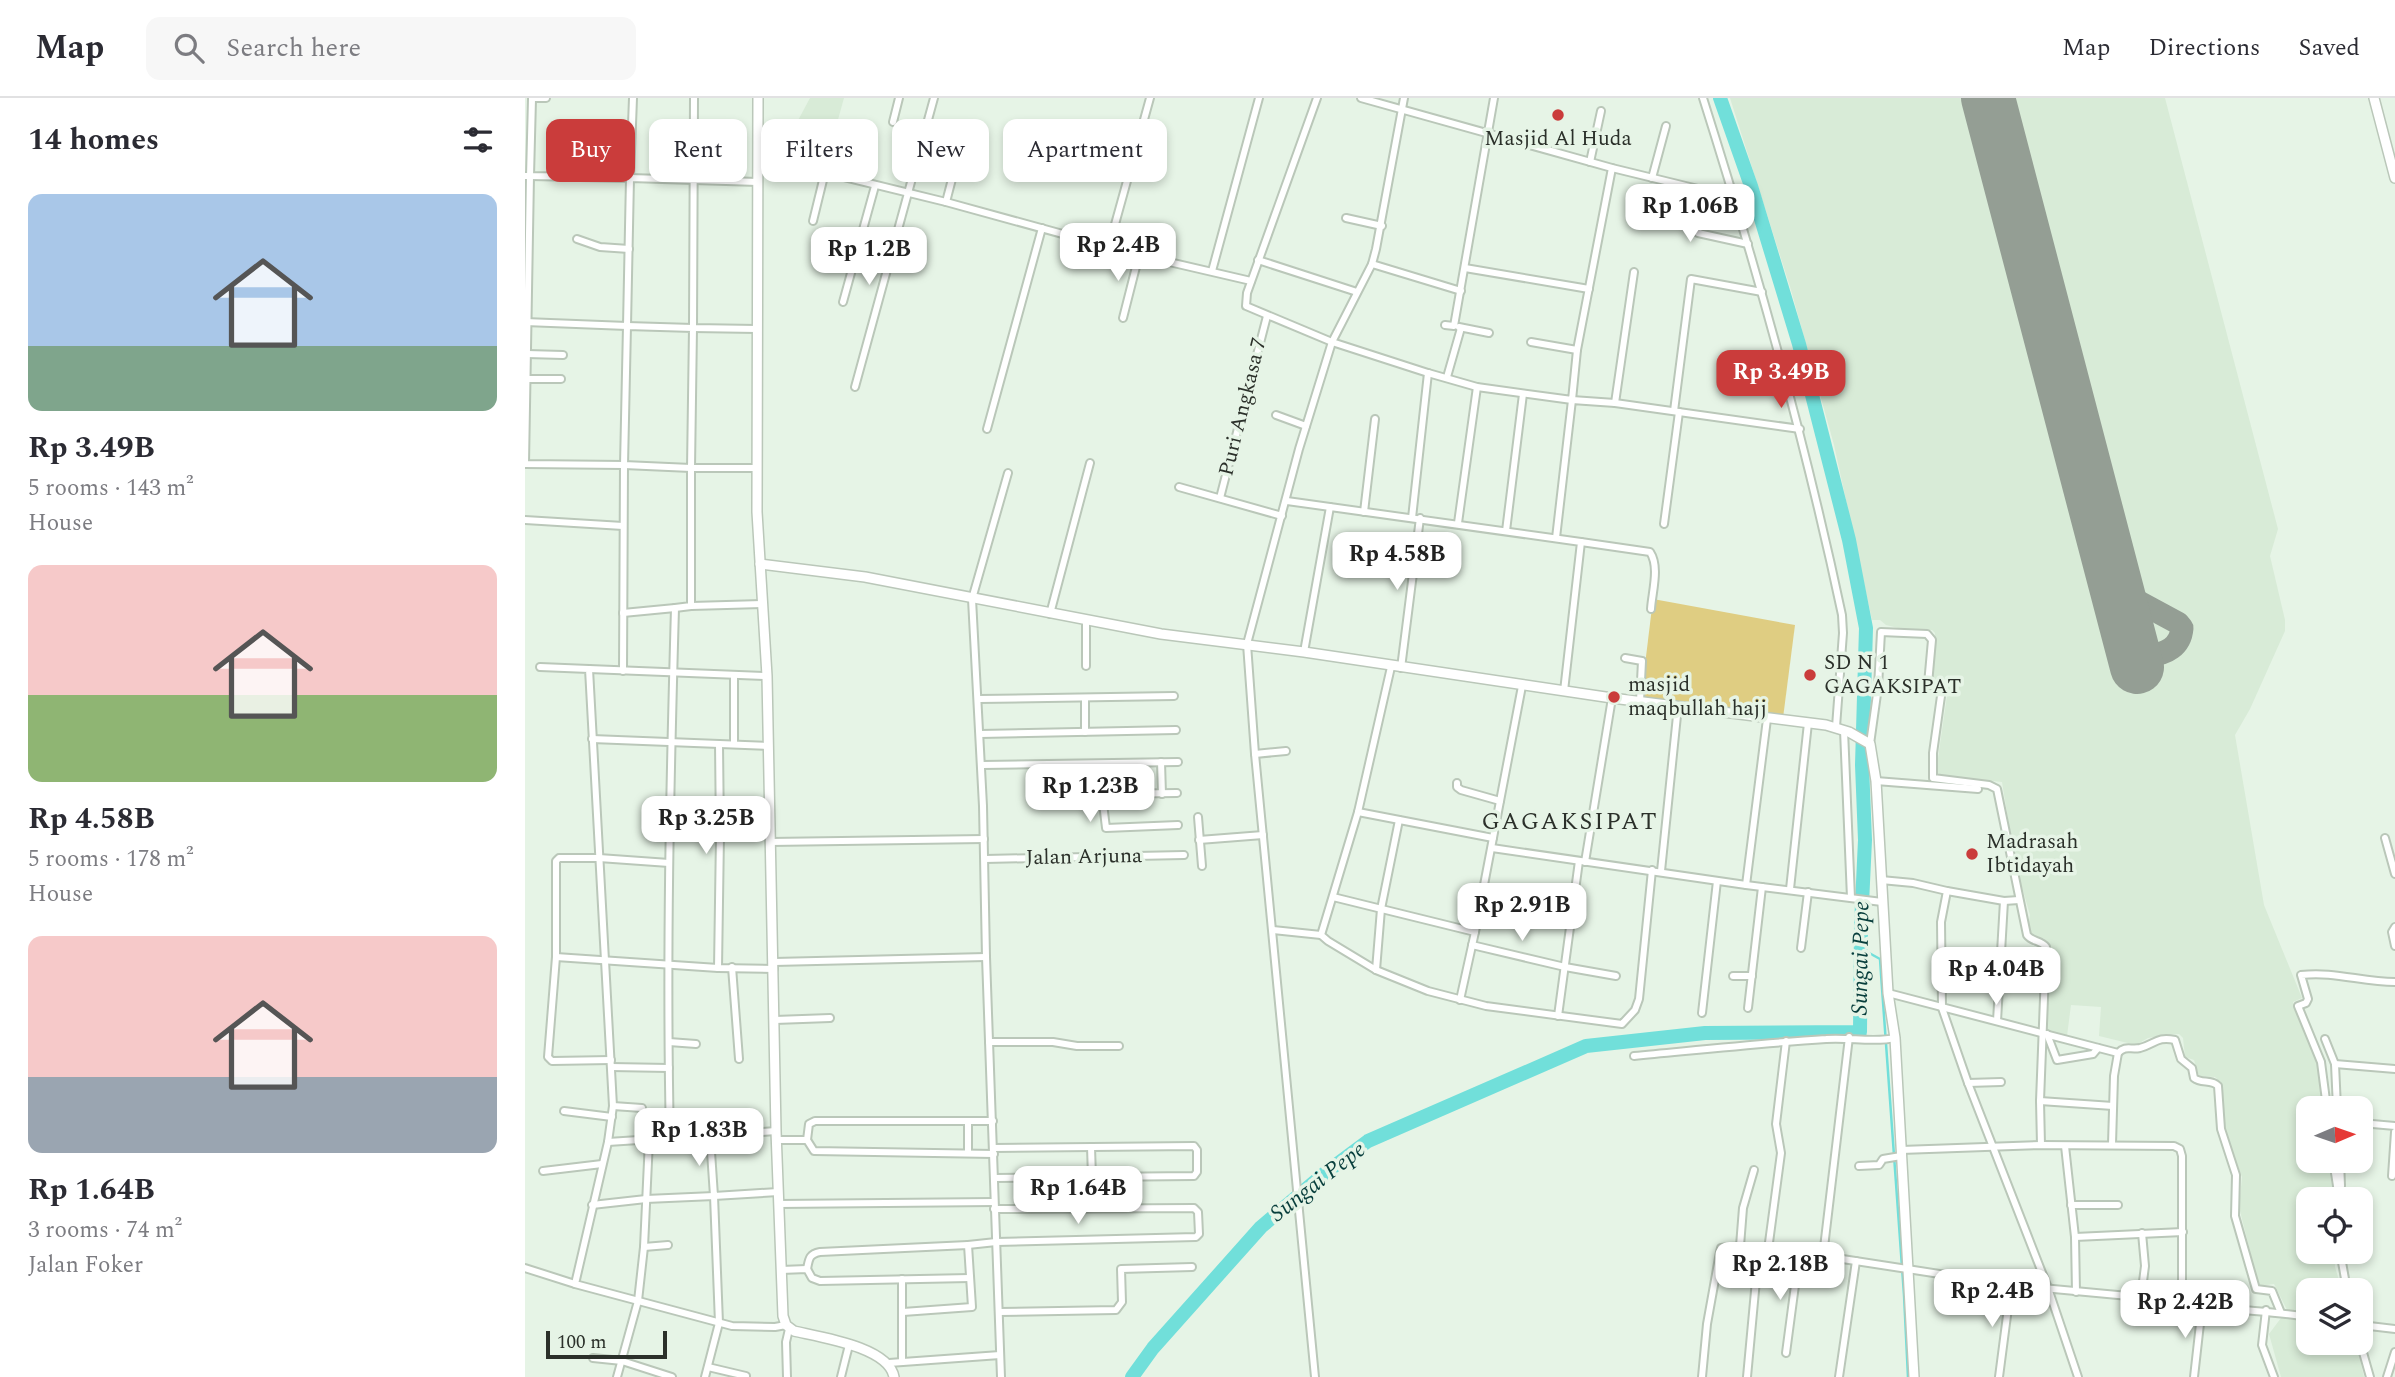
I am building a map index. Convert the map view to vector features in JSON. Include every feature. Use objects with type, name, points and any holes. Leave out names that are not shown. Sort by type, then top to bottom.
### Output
[{"type":"main road","points":[[758,98],[759,425],[756,468],[767,676],[776,1136],[783,1316],[787,1327],[866,1350],[889,1363],[894,1377]]},
{"type":"main road","points":[[2374,98],[2395,178]]},
{"type":"main road","points":[[760,564],[866,577],[1161,634],[1304,652],[1522,686],[1808,723],[1843,730],[1867,741],[1876,781],[1881,880],[1877,902],[1894,1038],[1897,1155],[1914,1377]]},
{"type":"street","points":[[546,98],[532,99],[527,176],[525,465],[756,468]]},
{"type":"street","points":[[632,119],[633,98]]},
{"type":"street","points":[[694,98],[694,119]]},
{"type":"street","points":[[894,119],[899,98]]},
{"type":"street","points":[[855,387],[935,98]]},
{"type":"street","points":[[1109,246],[1150,98]]},
{"type":"street","points":[[1212,271],[1259,98]]},
{"type":"street","points":[[1317,98],[1245,298],[1246,306],[1332,342],[1477,387],[1800,429]]},
{"type":"street","points":[[1361,98],[1612,168],[1735,198]]},
{"type":"street","points":[[1315,1377],[1255,754],[1247,644],[1306,426],[1332,342],[1372,264],[1382,226],[1404,98]]},
{"type":"street","points":[[1447,377],[1494,98]]},
{"type":"street","points":[[1703,98],[1735,198],[1800,429],[1842,615],[1843,730],[1854,898]]},
{"type":"street","points":[[1590,162],[1601,111]]},
{"type":"street","points":[[1652,178],[1666,126]]},
{"type":"street","points":[[1556,538],[1577,350],[1612,168]]},
{"type":"street","points":[[527,176],[546,176]]},
{"type":"street","points":[[747,181],[758,182]]},
{"type":"street","points":[[623,671],[630,182]]},
{"type":"street","points":[[691,606],[694,182]]},
{"type":"street","points":[[813,221],[823,182]]},
{"type":"street","points":[[861,182],[946,202],[1139,255],[1251,281]]},
{"type":"street","points":[[946,202],[951,182]]},
{"type":"street","points":[[843,302],[875,186]]},
{"type":"street","points":[[1704,191],[1698,233],[1748,244]]},
{"type":"street","points":[[1346,218],[1382,226]]},
{"type":"street","points":[[987,429],[1042,228]]},
{"type":"street","points":[[577,239],[600,247],[629,249]]},
{"type":"street","points":[[1123,318],[1139,255]]},
{"type":"street","points":[[1258,260],[1357,292]]},
{"type":"street","points":[[1372,264],[1461,291]]},
{"type":"street","points":[[1465,268],[1589,289]]},
{"type":"street","points":[[1615,403],[1634,272]]},
{"type":"street","points":[[1664,524],[1691,279],[1762,292]]},
{"type":"street","name":"Puri Angkasa 7","points":[[1220,498],[1267,316]]},
{"type":"street","points":[[526,322],[757,329]]},
{"type":"street","points":[[1445,324],[1489,333]]},
{"type":"street","points":[[1531,342],[1577,350]]},
{"type":"street","points":[[527,354],[563,355]]},
{"type":"street","points":[[1321,936],[1358,812],[1396,667],[1416,518],[1428,373]]},
{"type":"street","points":[[527,379],[561,379]]},
{"type":"street","points":[[1458,523],[1477,387]]},
{"type":"street","points":[[1506,531],[1523,394]]},
{"type":"street","points":[[1276,415],[1306,426]]},
{"type":"street","points":[[1364,512],[1375,419]]},
{"type":"street","points":[[1050,614],[1090,463]]},
{"type":"street","points":[[1001,1377],[982,765],[972,598],[1007,473]]},
{"type":"street","points":[[1179,487],[1282,516]]},
{"type":"street","points":[[1287,501],[1650,552],[1654,561],[1651,609]]},
{"type":"street","points":[[1304,652],[1330,507]]},
{"type":"street","points":[[525,520],[623,526]]},
{"type":"street","points":[[1564,691],[1581,542]]},
{"type":"street","points":[[623,613],[691,606],[762,604]]},
{"type":"street","points":[[670,1139],[670,742],[675,608]]},
{"type":"street","points":[[1086,621],[1086,666]]},
{"type":"street","points":[[1867,741],[1878,687],[1881,632],[1927,634],[1932,640],[1928,684],[1940,691],[1941,696],[1933,753],[1933,778],[1989,785],[1997,789],[2027,935],[2046,947],[2045,1033],[2040,1101],[2041,1145]]},
{"type":"street","points":[[1625,658],[1642,661],[1640,701]]},
{"type":"street","points":[[540,667],[767,676]]},
{"type":"street","points":[[575,1283],[608,1142],[613,1106],[589,669]]},
{"type":"street","points":[[734,675],[734,744]]},
{"type":"street","points":[[1460,1000],[1522,686]]},
{"type":"street","points":[[979,699],[1174,696]]},
{"type":"street","points":[[1084,698],[1085,732]]},
{"type":"street","points":[[1558,1016],[1582,862],[1612,698]]},
{"type":"street","points":[[1661,872],[1678,706]]},
{"type":"street","points":[[1746,885],[1767,719]]},
{"type":"street","points":[[1790,889],[1808,723]]},
{"type":"street","points":[[980,734],[1176,730]]},
{"type":"street","points":[[592,739],[769,746]]},
{"type":"street","points":[[718,968],[719,744]]},
{"type":"street","points":[[1255,754],[1286,751]]},
{"type":"street","points":[[1161,762],[1162,794]]},
{"type":"street","points":[[982,765],[1178,762]]},
{"type":"street","points":[[1050,764],[1052,795]]},
{"type":"street","points":[[1876,781],[1978,789]]},
{"type":"street","points":[[1457,783],[1457,788],[1461,790],[1500,801]]},
{"type":"street","points":[[1036,795],[1177,793]]},
{"type":"street","points":[[1102,795],[1105,828],[1178,825]]},
{"type":"street","points":[[1358,812],[1493,838]]},
{"type":"street","points":[[1198,817],[1202,866]]},
{"type":"street","points":[[1376,970],[1381,909],[1399,820]]},
{"type":"street","points":[[670,834],[720,835]]},
{"type":"street","points":[[1199,840],[1263,835]]},
{"type":"street","points":[[2385,838],[2395,874]]},
{"type":"street","points":[[770,842],[984,839]]},
{"type":"street","points":[[1492,848],[1877,902]]},
{"type":"street","name":"Jalan Arjuna","points":[[985,859],[1184,855]]},
{"type":"street","points":[[669,863],[599,858],[559,858],[556,861],[556,957],[549,1059],[669,1068]]},
{"type":"street","points":[[1273,930],[1321,936],[1376,970],[1400,981],[1460,1000],[1618,1025],[1625,1022],[1635,1010],[1639,999],[1652,870]]},
{"type":"street","points":[[1881,880],[1913,883],[2004,901],[2019,900]]},
{"type":"street","points":[[1702,1013],[1717,881]]},
{"type":"street","points":[[1748,1007],[1762,887]]},
{"type":"street","points":[[1801,948],[1808,891]]},
{"type":"street","points":[[1947,891],[1941,922],[1942,1007],[1968,1083],[2048,1288],[2078,1377]]},
{"type":"street","points":[[1333,897],[1475,932]]},
{"type":"street","points":[[1997,1021],[2004,901]]},
{"type":"street","points":[[2395,927],[2392,932],[2395,946]]},
{"type":"street","points":[[1472,944],[1565,967],[1616,976]]},
{"type":"street","points":[[556,957],[718,968],[986,957]]},
{"type":"street","points":[[732,967],[739,1059]]},
{"type":"street","points":[[2325,1096],[2321,1062],[2298,1006],[2306,1003],[2308,999],[2301,975],[2345,975],[2372,982],[2395,982]]},
{"type":"street","points":[[1733,976],[1752,976]]},
{"type":"street","points":[[1888,993],[2118,1053],[2128,1047],[2138,1048],[2153,1041],[2173,1039],[2177,1042],[2181,1059],[2192,1068],[2194,1078],[2217,1084],[2223,1140],[2236,1175],[2235,1216],[2256,1289],[2272,1291],[2281,1313]]},
{"type":"street","points":[[775,1020],[830,1018]]},
{"type":"street","points":[[2045,1033],[2056,1060],[2093,1055],[2098,1048]]},
{"type":"street","points":[[1823,1255],[1849,1037]]},
{"type":"street","points":[[1634,1056],[1786,1041],[1849,1037],[1881,1040],[1894,1038]]},
{"type":"street","points":[[2325,1039],[2335,1064],[2336,1096]]},
{"type":"street","points":[[1768,1250],[1781,1153],[1776,1124],[1786,1041]]},
{"type":"street","points":[[669,1042],[696,1044]]},
{"type":"street","points":[[989,1042],[1119,1046]]},
{"type":"street","points":[[2112,1144],[2118,1053]]},
{"type":"street","points":[[2335,1064],[2395,1069]]},
{"type":"street","points":[[1968,1083],[2001,1082]]},
{"type":"street","points":[[2040,1101],[2113,1106]]},
{"type":"street","points":[[613,1106],[642,1108]]},
{"type":"street","points":[[564,1111],[612,1117]]},
{"type":"street","points":[[993,1121],[815,1121],[809,1124],[807,1140],[814,1151],[968,1153],[1091,1147],[1194,1146],[1197,1150],[1197,1172],[1192,1176],[994,1178]]},
{"type":"street","points":[[968,1121],[968,1153]]},
{"type":"street","points":[[2373,1124],[2395,1126]]},
{"type":"street","points":[[2392,1176],[2395,1132]]},
{"type":"street","points":[[608,1142],[776,1136],[807,1140]]},
{"type":"street","points":[[705,1377],[719,1323],[710,1137]]},
{"type":"street","points":[[617,1377],[638,1301],[644,1247],[649,1140]]},
{"type":"street","points":[[1859,1166],[1879,1165],[1883,1159],[1897,1155],[1993,1148],[2112,1144],[2174,1146],[2180,1149],[2182,1156],[2182,1301]]},
{"type":"street","points":[[2065,1146],[2075,1237],[2076,1292]]},
{"type":"street","points":[[1091,1147],[1092,1177]]},
{"type":"street","points":[[543,1171],[602,1164]]},
{"type":"street","points":[[1740,1246],[1743,1208],[1754,1170]]},
{"type":"street","points":[[592,1205],[646,1199],[778,1192]]},
{"type":"street","points":[[778,1204],[1194,1208],[1198,1212],[1199,1234],[1196,1237],[996,1242],[820,1252],[810,1256],[807,1269],[812,1278],[820,1281],[970,1278]]},
{"type":"street","points":[[2071,1205],[2118,1205]]},
{"type":"street","points":[[2075,1237],[2183,1232]]},
{"type":"street","points":[[2141,1297],[2145,1266],[2142,1233]]},
{"type":"street","points":[[644,1247],[668,1245]]},
{"type":"street","points":[[903,1312],[972,1307],[968,1245]]},
{"type":"street","points":[[1702,1377],[1707,1324],[1721,1248],[1740,1246],[1799,1255],[1823,1255],[2011,1285],[2182,1301],[2202,1306],[2266,1310],[2296,1315]]},
{"type":"street","points":[[1747,1377],[1759,1248]]},
{"type":"street","points":[[1786,1353],[1799,1255]]},
{"type":"street","points":[[1839,1377],[1856,1261]]},
{"type":"street","points":[[999,1312],[1116,1310],[1122,1302],[1121,1269],[1192,1268]]},
{"type":"street","points":[[525,1269],[719,1323],[787,1327],[787,1377]]},
{"type":"street","points":[[781,1270],[807,1269]]},
{"type":"street","points":[[902,1279],[902,1362]]},
{"type":"street","points":[[1999,1377],[2011,1285]]},
{"type":"street","points":[[2194,1377],[2202,1306]]},
{"type":"street","points":[[2266,1310],[2262,1345],[2273,1377]]},
{"type":"street","points":[[2373,1326],[2395,1329]]},
{"type":"street","points":[[842,1377],[849,1345]]},
{"type":"street","points":[[2387,1377],[2395,1352]]},
{"type":"street","points":[[889,1363],[1000,1355]]},
{"type":"street","points":[[2364,1355],[2370,1377]]},
{"type":"street","points":[[593,1358],[622,1361],[672,1377]]},
{"type":"street","points":[[708,1367],[746,1376]]},
{"type":"shaded area","points":[[810,98],[844,98],[838,119],[799,119]]},
{"type":"shaded area","points":[[1730,98],[2165,98],[2278,529],[2270,556],[2285,620],[2285,631],[2250,709],[2235,735],[2264,905],[2302,998],[2293,1002],[2318,1066],[2322,1096],[2296,1096],[2296,1173],[2330,1173],[2332,1187],[2296,1187],[2296,1264],[2335,1264],[2338,1278],[2296,1278],[2296,1355],[2359,1355],[2364,1377],[2281,1377],[2269,1334],[2287,1310],[2274,1284],[2260,1286],[2258,1283],[2239,1207],[2242,1177],[2224,1130],[2221,1083],[2215,1077],[2199,1076],[2194,1060],[2185,1057],[2183,1038],[2179,1034],[2164,1035],[2148,1038],[2136,1045],[2099,1036],[2101,1007],[2071,1005],[2067,1036],[2044,1029],[2049,943],[2032,935],[2028,928],[2030,915],[2015,863],[2002,782],[1940,776],[1936,772],[1948,688],[1932,681],[1935,633],[1932,630],[1902,629],[1886,625],[1880,620],[1872,620],[1834,445],[1791,290]]},
{"type":"shaded area","points":[[1653,599],[1795,625],[1783,718],[1641,698]]},
{"type":"waterway","name":"Sungai Pepe","points":[[1132,1377],[1153,1348],[1261,1227],[1368,1141],[1586,1046],[1705,1033],[1860,1032],[1865,840],[1862,765],[1866,628],[1849,540],[1799,344],[1751,186],[1720,98]]},
{"type":"waterway","points":[[1860,948],[1880,959],[1908,1377]]},
{"type":"taxiway","points":[[2112,571],[2122,591],[2128,596],[2178,623],[2182,628],[2179,640],[2161,653],[2139,652],[2129,646],[2121,637],[2117,625],[2120,603]]},
{"type":"runway","points":[[1988,98],[2137,667]]},
{"type":"place","name":"Masjid Al Huda","points":[[1558,115]]},
{"type":"place","name":"SD N 1 GAGAKSIPAT","points":[[1810,675]]},
{"type":"place","name":"masjid maqbullah hajj","points":[[1614,697]]},
{"type":"place","name":"Madrasah Ibtidayah","points":[[1972,854]]},
{"type":"district","name":"GAGAKSIPAT","points":[[1570,822]]}]
